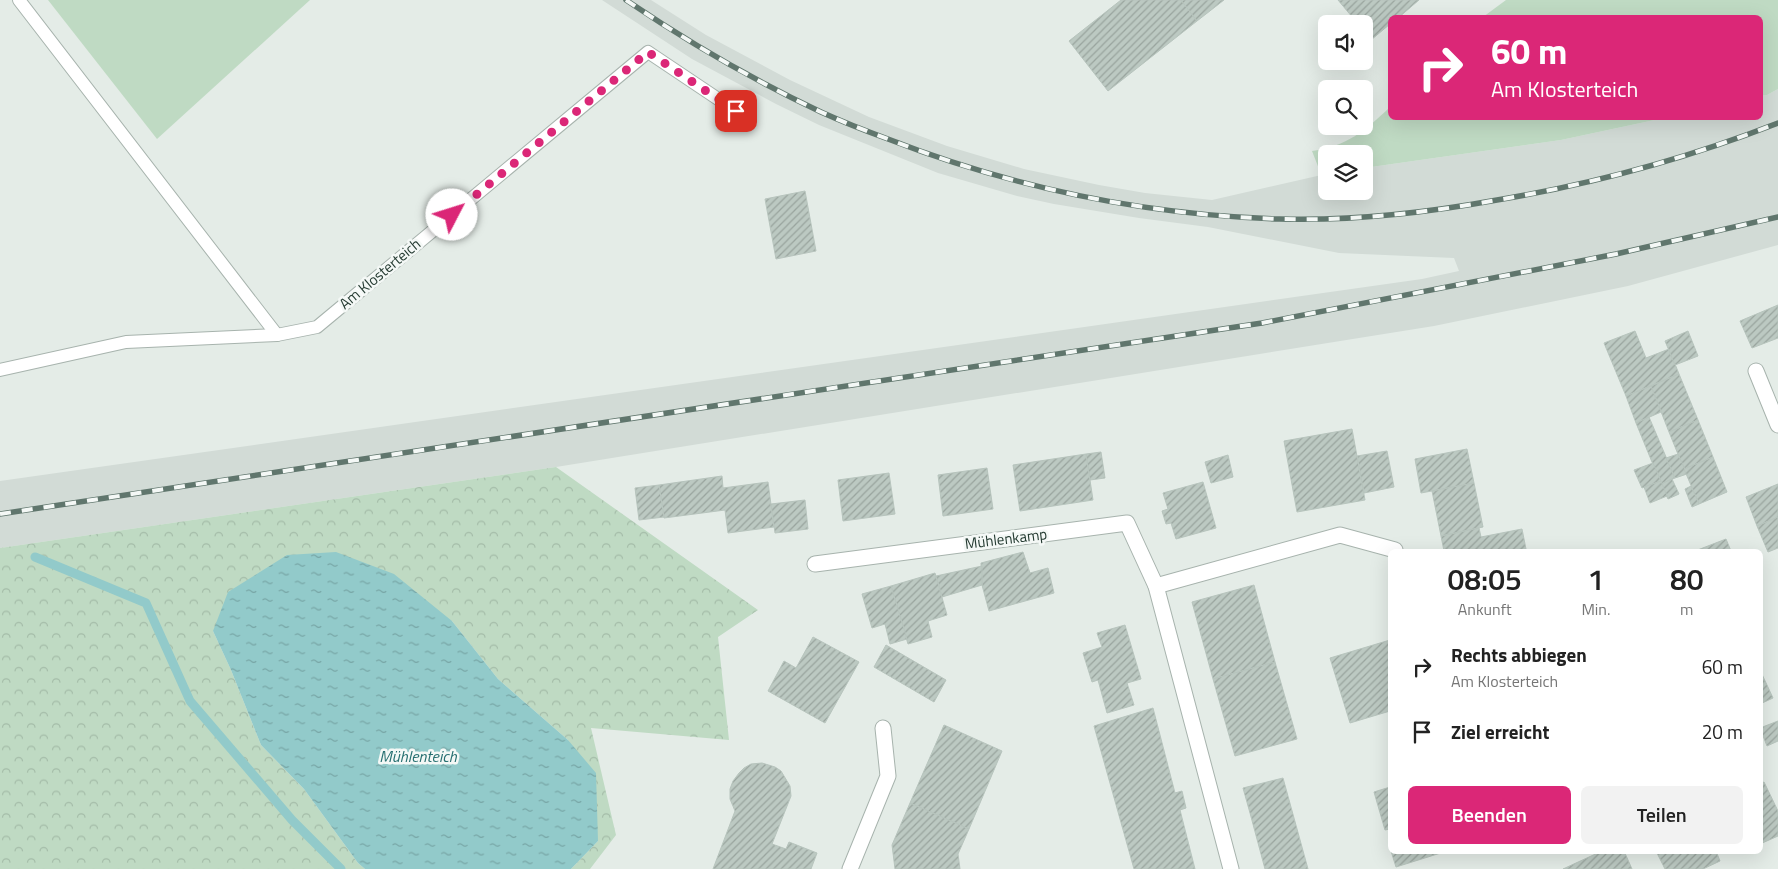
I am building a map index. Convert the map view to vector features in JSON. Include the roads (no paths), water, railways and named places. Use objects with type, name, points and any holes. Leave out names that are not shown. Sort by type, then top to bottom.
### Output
[{"type":"street","points":[[1756,371],[1778,425]]},
{"type":"street","name":"Mühlenkamp","points":[[815,564],[1127,523],[1156,586],[1232,869]]},
{"type":"street","points":[[1156,586],[1340,535],[1391,549]]},
{"type":"street","points":[[850,869],[888,776],[883,728]]},
{"type":"lane","points":[[19,0],[277,335]]},
{"type":"lane","name":"Am Klosterteich","points":[[0,370],[126,342],[277,335],[317,327],[648,52],[736,111]]},
{"type":"water","name":"Mühlenteich","points":[[336,552],[394,574],[452,621],[498,679],[568,740],[596,773],[598,841],[571,869],[365,869],[358,863],[304,789],[261,745],[213,631],[228,592],[287,555]]},
{"type":"waterway","points":[[35,557],[146,603],[190,701],[292,820],[341,869]]},
{"type":"railway","points":[[626,0],[673,31],[746,74],[821,112],[871,133],[983,172],[1032,185],[1130,205],[1180,212],[1280,219],[1335,219],[1389,215],[1470,205],[1533,194],[1640,169],[1710,148],[1778,123]]},
{"type":"railway","points":[[0,514],[1262,323],[1616,254],[1778,217]]}]
